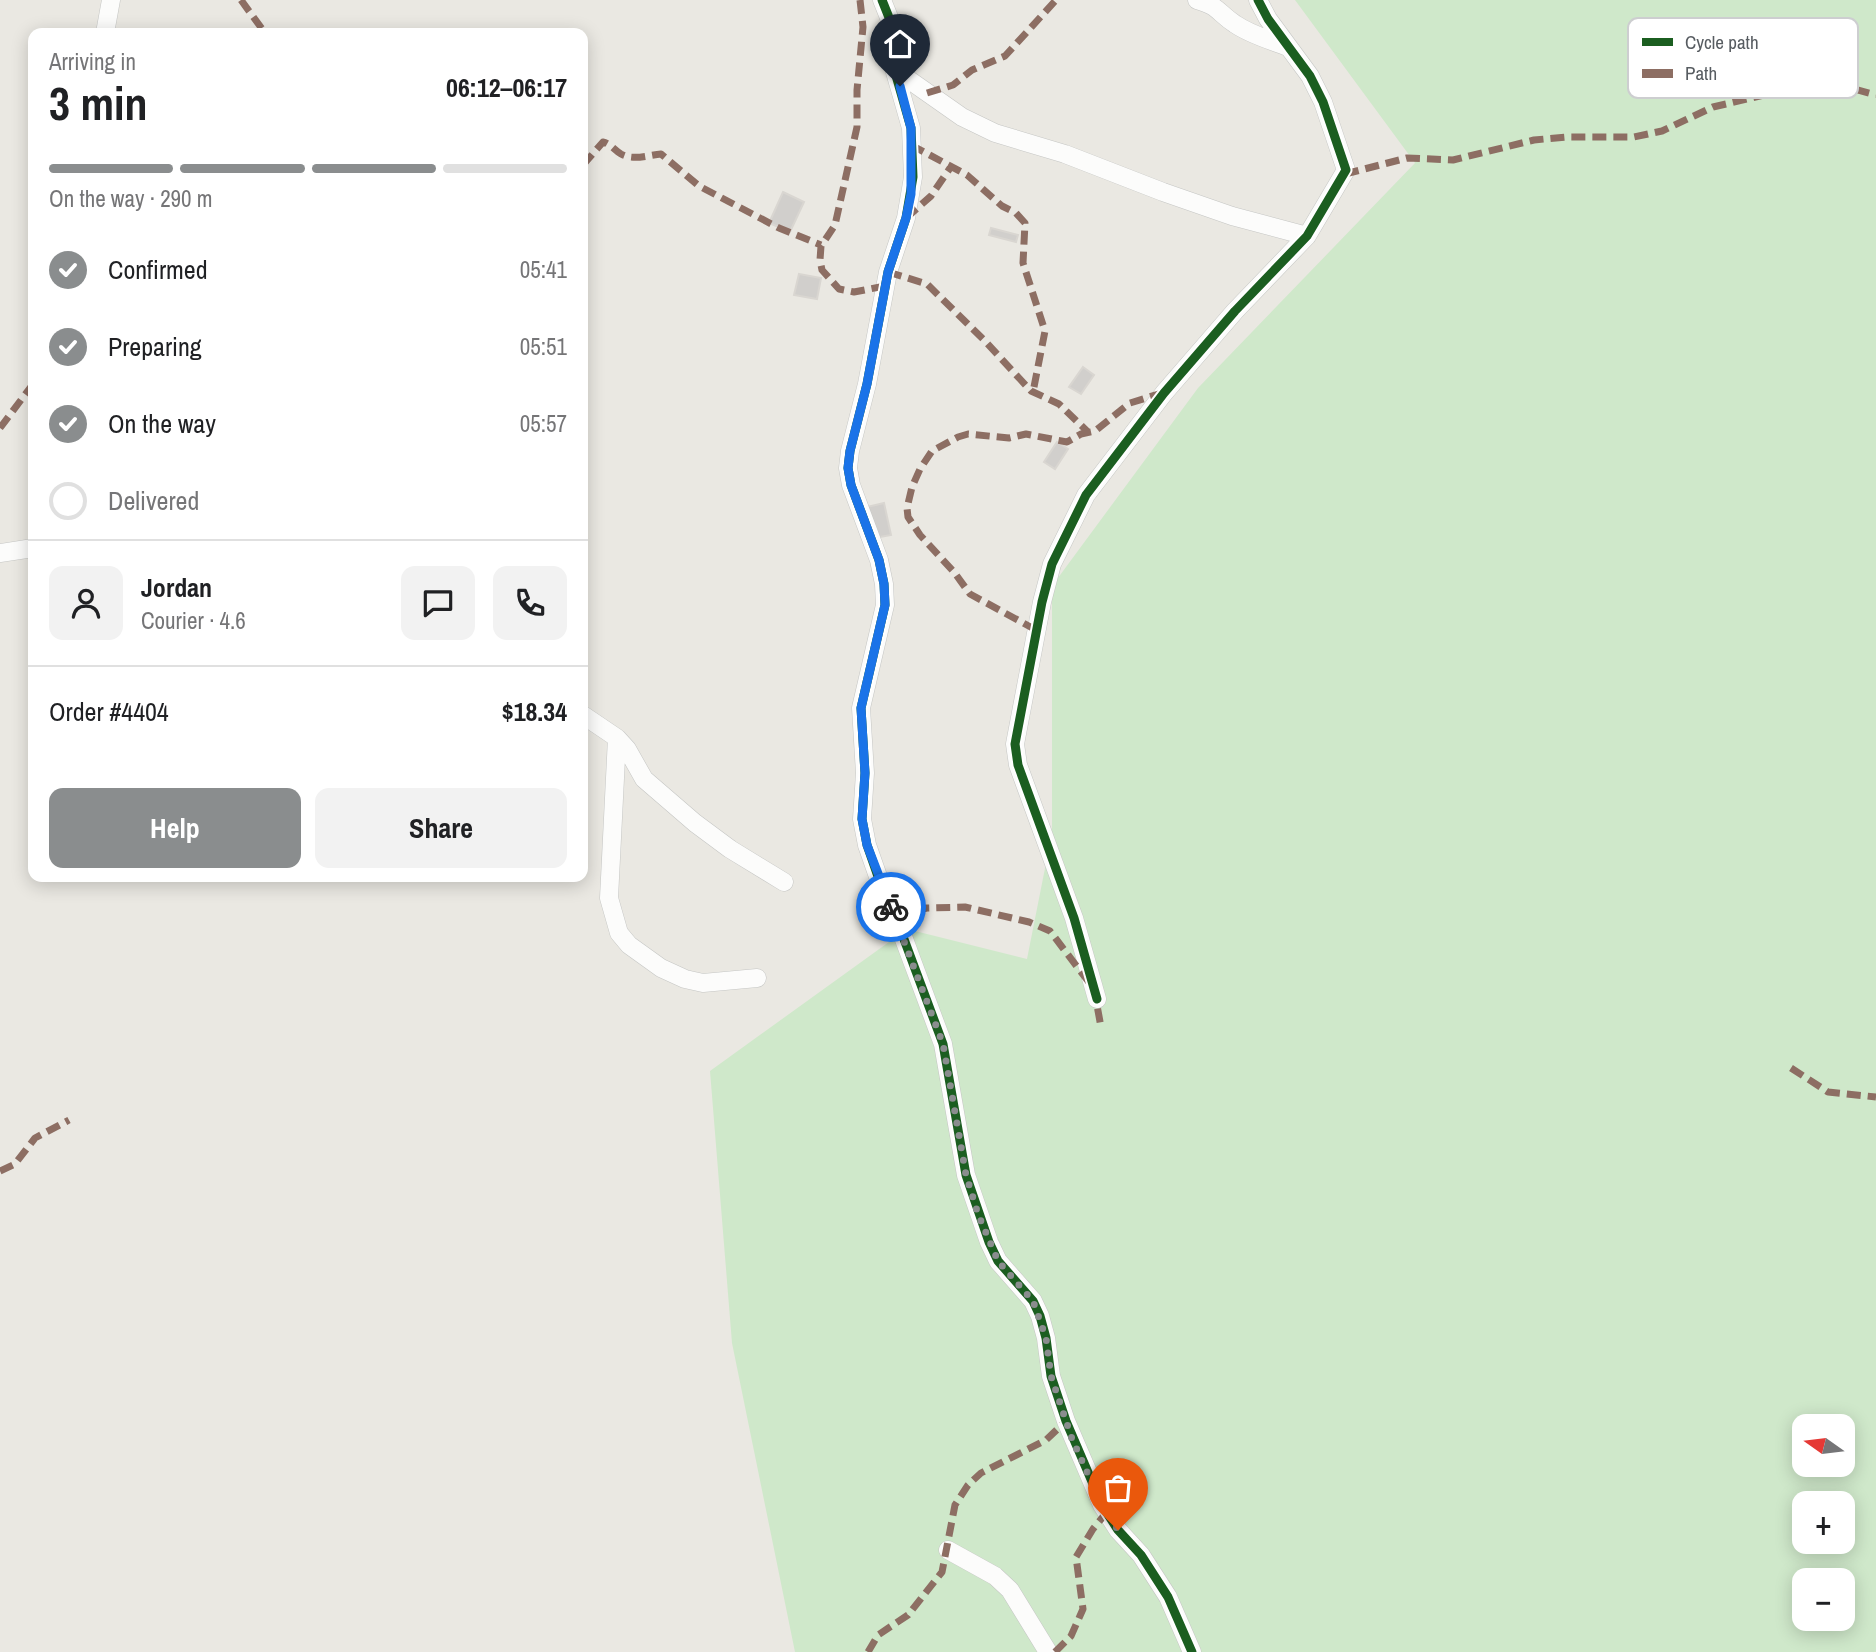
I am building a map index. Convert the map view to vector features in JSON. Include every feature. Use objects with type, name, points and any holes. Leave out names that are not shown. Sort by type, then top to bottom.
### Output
[{"type":"street","points":[[106,28],[111,0]]},
{"type":"street","points":[[882,0],[896,35],[893,65],[911,128],[911,194],[888,272],[848,468],[851,485],[879,560],[885,605],[861,708],[865,773],[862,819],[867,845],[881,885],[895,915],[943,1044],[966,1175],[989,1242],[998,1261],[1037,1308],[1046,1338],[1051,1376],[1072,1439],[1102,1505],[1118,1530],[1141,1555],[1168,1597],[1192,1652]]},
{"type":"street","points":[[1197,0],[1216,6],[1233,23],[1246,30],[1288,47]]},
{"type":"street","points":[[1097,999],[1074,918],[1016,756],[1015,744],[1048,577],[1065,534],[1086,495],[1164,393],[1307,236],[1339,185],[1346,165],[1323,102],[1310,76],[1268,19],[1258,0]]},
{"type":"street","points":[[895,71],[962,117],[995,133],[1065,153],[1163,192],[1232,215],[1307,236]]},
{"type":"street","points":[[0,553],[28,549]]},
{"type":"street","points":[[588,718],[617,738],[627,749],[644,779],[721,842],[784,883]]},
{"type":"street","points":[[617,738],[609,898],[619,933],[629,945],[661,968],[685,979],[702,983],[757,978]]},
{"type":"street","points":[[948,1550],[995,1576],[1010,1590],[1048,1652]]},
{"type":"green space","points":[[1295,0],[1876,0],[1876,1652],[795,1652],[732,1343],[710,1071],[907,929],[1027,959],[1052,833],[1052,586],[1198,388],[1415,163]]},
{"type":"building","points":[[783,192],[804,202],[790,232],[769,223]]},
{"type":"building","points":[[991,228],[1018,235],[1016,242],[989,235]]},
{"type":"building","points":[[799,274],[821,278],[817,299],[794,295]]},
{"type":"building","points":[[1083,367],[1094,375],[1081,394],[1069,387]]},
{"type":"building","points":[[1057,442],[1068,449],[1055,469],[1044,462]]},
{"type":"building","points":[[884,503],[891,535],[874,538],[867,507]]},
{"type":"marked path","points":[[241,0],[261,28]]},
{"type":"marked path","points":[[860,0],[863,27],[857,90],[857,127],[835,225],[821,246],[820,260],[822,270],[839,289],[854,292],[885,286]]},
{"type":"marked path","points":[[927,93],[953,85],[972,70],[1005,56],[1056,0]]},
{"type":"marked path","points":[[1858,90],[1876,95]]},
{"type":"marked path","points":[[1345,174],[1407,158],[1453,160],[1534,140],[1634,137],[1662,131],[1713,107],[1752,98]]},
{"type":"marked path","points":[[588,159],[603,142],[631,157],[661,154],[699,186],[779,228],[821,245]]},
{"type":"marked path","points":[[911,145],[967,175],[1025,223],[1023,263],[1045,331],[1033,392]]},
{"type":"marked path","points":[[906,218],[931,196],[950,168]]},
{"type":"marked path","points":[[888,272],[927,284],[1031,391],[1059,404],[1088,432]]},
{"type":"marked path","points":[[0,428],[28,391]]},
{"type":"marked path","points":[[1036,630],[970,594],[920,535],[908,517],[907,508],[920,469],[932,451],[958,437],[968,434],[1009,438],[1026,434],[1067,442],[1081,434],[1095,431],[1130,403],[1162,393]]},
{"type":"marked path","points":[[895,915],[927,908],[965,907],[1029,922],[1050,931],[1094,989],[1101,1027]]},
{"type":"marked path","points":[[1791,1068],[1828,1092],[1876,1097]]},
{"type":"marked path","points":[[0,1171],[15,1164],[35,1138],[69,1120]]},
{"type":"marked path","points":[[868,1652],[878,1635],[908,1615],[942,1572],[955,1505],[968,1485],[981,1473],[1046,1440],[1066,1421]]},
{"type":"marked path","points":[[1055,1652],[1071,1636],[1083,1609],[1076,1557],[1107,1512]]},
{"type":"cycle path","points":[[882,0],[896,35],[893,65],[911,128],[913,177],[906,218],[888,272],[848,468],[851,485],[879,560],[885,605],[861,708],[865,773],[862,819],[867,845],[881,885],[895,915],[943,1044],[966,1175],[989,1242],[998,1261],[1033,1301],[1040,1316],[1051,1376],[1066,1421],[1102,1505],[1118,1530],[1141,1555],[1168,1597],[1192,1652]]},
{"type":"cycle path","points":[[1097,999],[1074,918],[1018,765],[1015,744],[1042,602],[1052,564],[1086,495],[1164,393],[1235,311],[1307,236],[1346,170],[1323,102],[1310,76],[1268,19],[1258,0]]},
{"type":"way so far","points":[[891,907],[943,1044],[966,1175],[978,1214],[998,1261],[1033,1301],[1040,1316],[1051,1376],[1072,1439],[1102,1505],[1118,1530]]},
{"type":"route","points":[[891,907],[867,845],[861,800],[865,773],[861,708],[885,605],[884,584],[879,560],[851,485],[848,468],[888,272],[911,194],[911,128],[900,86]]}]
